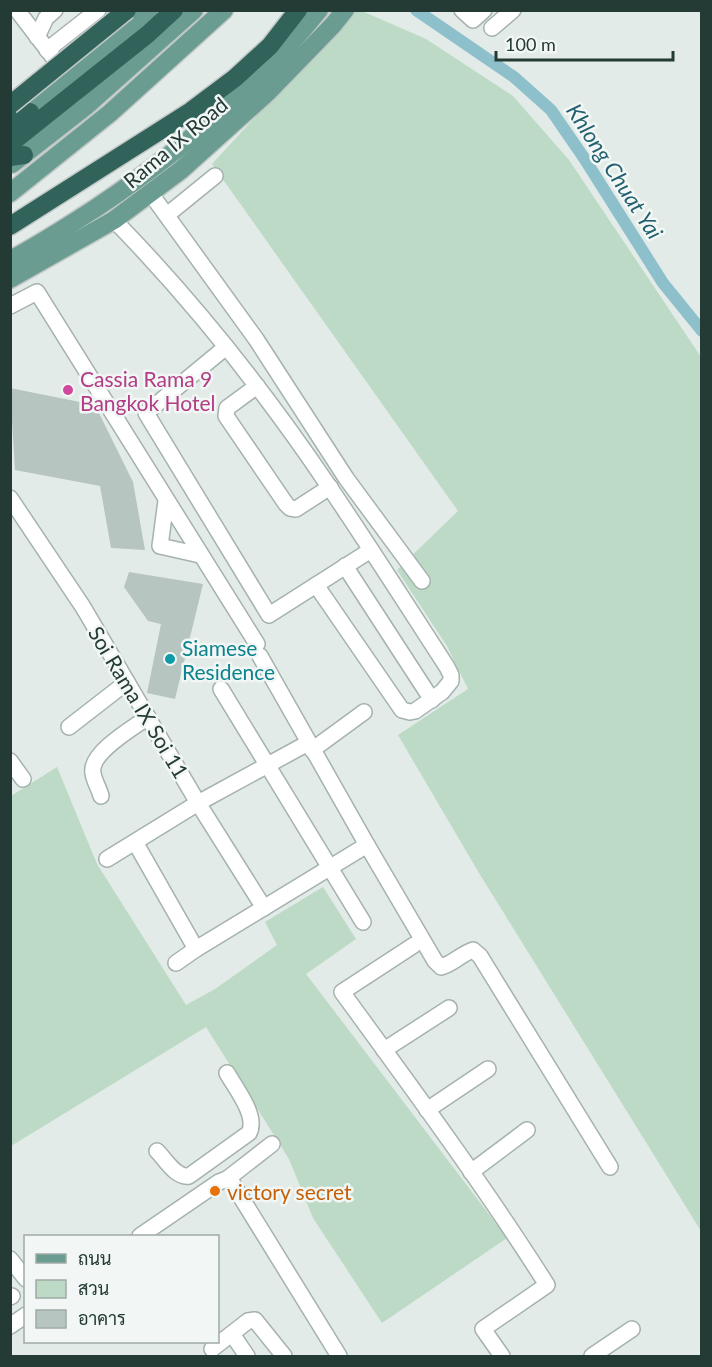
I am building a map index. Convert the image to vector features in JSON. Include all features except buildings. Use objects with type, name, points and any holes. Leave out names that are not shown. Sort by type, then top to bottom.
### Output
[{"type":"highway","points":[[10,105],[127,10]]},
{"type":"highway","points":[[14,155],[174,10]]},
{"type":"highway","points":[[10,226],[191,111],[235,78],[270,46],[298,10]]},
{"type":"highway","points":[[10,126],[30,112]]},
{"type":"main road","points":[[10,118],[30,112],[148,10]]},
{"type":"main road","points":[[14,155],[85,107],[195,10]]},
{"type":"main road","points":[[10,260],[38,246],[144,176],[226,109],[320,10]]},
{"type":"main road","name":"Rama IX Road","points":[[10,279],[114,220],[151,194],[209,147],[268,92],[345,10]]},
{"type":"main road","points":[[10,193],[110,113],[218,16]]},
{"type":"street","points":[[17,10],[70,78]]},
{"type":"street","points":[[37,37],[46,18],[55,10]]},
{"type":"street","points":[[47,50],[98,10]]},
{"type":"street","points":[[462,10],[473,20],[484,10]]},
{"type":"street","points":[[492,28],[513,10]]},
{"type":"street","points":[[167,215],[215,176]]},
{"type":"street","points":[[151,194],[256,339],[346,478],[422,581]]},
{"type":"street","points":[[114,220],[165,272],[226,347],[330,487],[451,675],[451,681],[447,687],[432,700],[410,712],[402,710],[316,585]]},
{"type":"street","points":[[10,306],[37,291],[258,650],[310,747],[435,961],[441,967],[449,965],[472,950],[480,956],[610,1167]]},
{"type":"street","points":[[226,347],[146,413],[269,615],[371,550]]},
{"type":"street","points":[[256,386],[227,408],[226,416],[286,504],[296,509],[330,487]]},
{"type":"street","name":"Soi Rama IX Soi 11","points":[[10,498],[83,608],[198,803],[264,908]]},
{"type":"street","points":[[166,501],[160,546],[200,555]]},
{"type":"street","points":[[345,566],[432,700]]},
{"type":"street","points":[[69,727],[127,682]]},
{"type":"street","points":[[221,689],[363,922]]},
{"type":"street","points":[[107,859],[198,803],[267,765],[310,747],[364,712]]},
{"type":"street","points":[[101,796],[92,771],[94,760],[148,717]]},
{"type":"street","points":[[10,761],[23,779]]},
{"type":"street","points":[[135,842],[196,949]]},
{"type":"street","points":[[176,963],[367,845]]},
{"type":"street","points":[[414,945],[342,992],[513,1231],[547,1285],[483,1329],[502,1356]]},
{"type":"street","points":[[384,1050],[449,1008]]},
{"type":"street","points":[[427,1110],[488,1069]]},
{"type":"street","points":[[157,1151],[178,1174],[184,1176],[195,1172],[249,1133],[253,1127],[252,1117],[227,1073]]},
{"type":"street","points":[[471,1172],[527,1130]]},
{"type":"street","points":[[141,1235],[227,1179],[268,1147],[249,1133]]},
{"type":"street","points":[[195,1172],[205,1192]]},
{"type":"street","points":[[227,1179],[231,1181],[339,1356]]},
{"type":"street","points":[[10,1259],[24,1276]]},
{"type":"street","points":[[10,1326],[24,1316]]},
{"type":"street","points":[[212,1349],[248,1321],[255,1320],[284,1356]]},
{"type":"street","points":[[592,1356],[632,1329]]},
{"type":"street","points":[[232,1334],[247,1356]]},
{"type":"green space","points":[[353,11],[362,11],[426,39],[513,96],[569,160],[701,357],[701,1231],[479,873],[398,735],[468,689],[447,646],[397,570],[458,511],[212,164]]},
{"type":"green space","points":[[57,767],[97,864],[186,1005],[215,989],[277,945],[265,922],[323,887],[356,939],[306,974],[507,1238],[382,1323],[313,1218],[289,1159],[206,1027],[11,1146],[11,796]]},
{"type":"waterway","name":"Khlong Chuat Yai","points":[[416,10],[514,77],[551,110],[663,283],[702,331]]},
{"type":"place","name":"Cassia Rama 9 Bangkok Hotel","points":[[68,390]]},
{"type":"place","name":"Siamese Residence","points":[[170,659]]},
{"type":"place","name":"victory secret","points":[[215,1191]]}]
